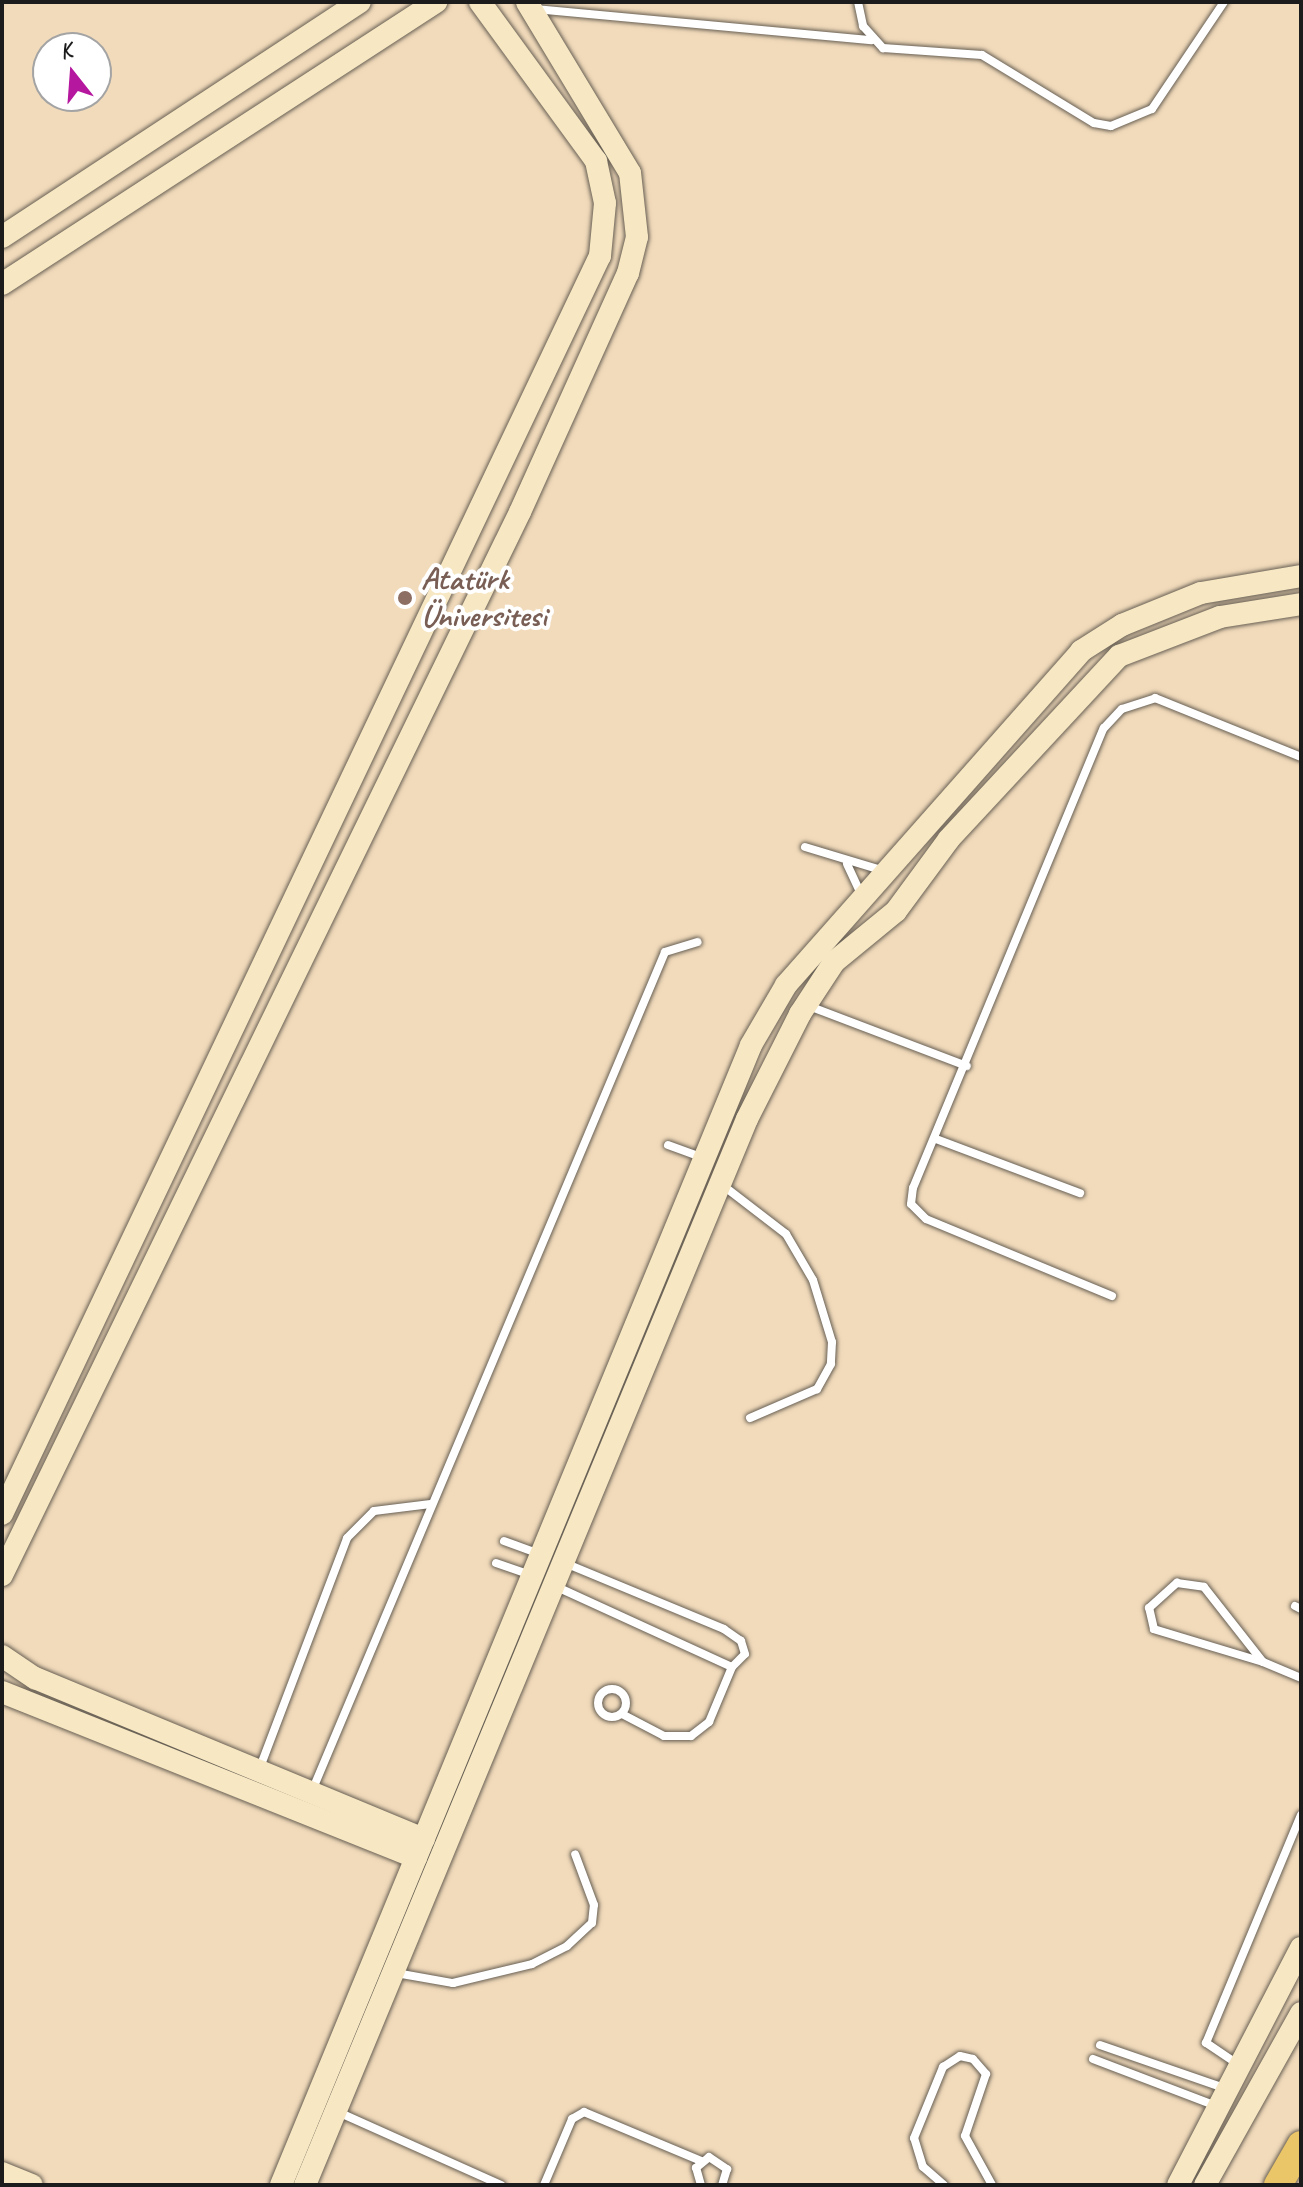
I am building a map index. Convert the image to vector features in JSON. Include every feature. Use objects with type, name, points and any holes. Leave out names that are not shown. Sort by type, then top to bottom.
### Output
[{"type":"highway","points":[[1278,2185],[1301,2145]]},
{"type":"street","points":[[2,237],[360,2]]},
{"type":"street","points":[[2,284],[436,2]]},
{"type":"street","points":[[2,1514],[600,256],[605,203],[596,161],[480,2]]},
{"type":"street","points":[[2,1575],[520,512],[628,273],[637,237],[630,173],[529,5]]},
{"type":"street","points":[[305,2185],[549,1570],[705,1159],[751,1045],[786,985],[861,894],[1081,651],[1122,625],[1201,593],[1301,576]]},
{"type":"street","points":[[281,2185],[420,1848],[549,1570],[720,1184],[806,1005],[834,962],[907,899],[949,839],[1119,656],[1220,617],[1301,604]]},
{"type":"street","points":[[882,871],[903,886],[907,899]]},
{"type":"street","points":[[861,894],[884,919]]},
{"type":"street","points":[[2,1656],[35,1678],[255,1780],[420,1848]]},
{"type":"street","points":[[2,1692],[255,1780],[312,1792],[420,1848]]},
{"type":"street","points":[[1178,2185],[1228,2100],[1301,1948]]},
{"type":"street","points":[[1205,2185],[1301,2013]]},
{"type":"street","points":[[2,2173],[32,2185]]},
{"type":"lane","points":[[858,2],[872,40]]},
{"type":"lane","points":[[529,5],[872,40],[891,50],[982,55],[1094,123],[1120,126],[1152,109],[1224,2]]},
{"type":"lane","points":[[1112,1296],[926,1219],[911,1204],[913,1188],[967,1066],[1104,728],[1122,709],[1155,698],[1301,757]]},
{"type":"lane","points":[[805,847],[847,864],[882,871]]},
{"type":"lane","points":[[847,864],[861,894]]},
{"type":"lane","points":[[312,1792],[665,952],[698,942]]},
{"type":"lane","points":[[806,1005],[967,1066]]},
{"type":"lane","points":[[936,1139],[1080,1193]]},
{"type":"lane","points":[[668,1145],[705,1159]]},
{"type":"lane","points":[[720,1184],[753,1201],[786,1234],[813,1280],[832,1342],[831,1364],[817,1389],[750,1418]]},
{"type":"lane","points":[[255,1780],[347,1538],[374,1511],[431,1504]]},
{"type":"lane","points":[[504,1541],[549,1570],[732,1667]]},
{"type":"lane","points":[[496,1563],[549,1570],[724,1629],[741,1641],[745,1654],[732,1667],[709,1722],[691,1736],[664,1736],[622,1714]]},
{"type":"lane","points":[[1263,1662],[1204,1587],[1177,1583],[1149,1608],[1154,1629],[1263,1662],[1301,1678]]},
{"type":"lane","points":[[1244,2068],[1206,2043],[1301,1815]]},
{"type":"lane","points":[[392,1972],[453,1983],[532,1964],[567,1946],[592,1923],[594,1905],[575,1854]]},
{"type":"lane","points":[[1100,2045],[1228,2100]]},
{"type":"lane","points":[[944,2185],[923,2167],[914,2138],[943,2067],[960,2056],[979,2063],[986,2074],[965,2136],[988,2185]]},
{"type":"lane","points":[[1093,2059],[1228,2100]]},
{"type":"lane","points":[[334,2110],[501,2185]]},
{"type":"lane","points":[[546,2183],[572,2119],[584,2112],[701,2161],[722,2161],[722,2185]]},
{"type":"lane","points":[[701,2161],[701,2185]]},
{"type":"place","name":"Atatürk Üniversitesi","points":[[405,598]]}]
